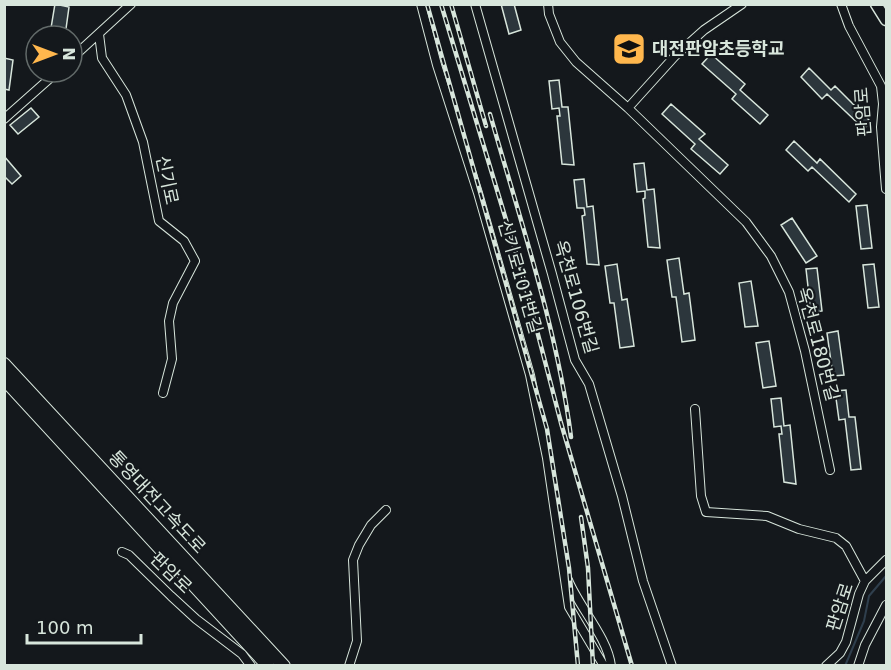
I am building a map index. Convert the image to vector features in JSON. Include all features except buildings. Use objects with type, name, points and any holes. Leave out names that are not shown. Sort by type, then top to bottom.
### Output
[{"type":"highway","name":"통영대전고속도로","points":[[4,364],[284,666]]},
{"type":"highway","name":"통영대전고속도로","points":[[4,378],[268,666]]},
{"type":"main road","points":[[876,4],[886,20]]},
{"type":"street","points":[[84,47],[131,4]]},
{"type":"street","name":"신기로101번길","points":[[421,4],[530,375],[547,458],[563,565]]},
{"type":"street","name":"옥천로106번길","points":[[475,4],[575,360],[589,384],[622,496],[646,591],[672,666]]},
{"type":"street","name":"옥천로180번길","points":[[548,4],[549,14],[560,42],[576,62],[628,108],[746,222],[771,256],[789,292],[805,351],[830,470]]},
{"type":"street","points":[[628,108],[675,57],[704,30],[741,4]]},
{"type":"street","name":"판암로","points":[[841,4],[849,26],[881,86],[883,104],[881,127],[886,189]]},
{"type":"street","name":"신기로","points":[[99,34],[102,58],[126,95],[143,142],[159,222],[184,241],[195,261],[172,303],[169,321],[172,359],[163,393]]},
{"type":"street","points":[[4,119],[43,84]]},
{"type":"street","points":[[695,409],[701,496],[706,512],[767,516],[799,529],[836,538],[846,546],[865,581]]},
{"type":"street","points":[[349,666],[357,640],[353,560],[371,525],[386,510]]},
{"type":"street","name":"판암로","points":[[122,552],[129,555],[196,619],[242,654],[251,666]]},
{"type":"street","name":"판암로","points":[[826,666],[840,653],[846,642],[859,594],[865,581],[886,560]]},
{"type":"street","points":[[563,565],[569,607],[604,666]]},
{"type":"street","points":[[563,565],[578,601],[608,651],[611,666]]},
{"type":"street","points":[[858,666],[865,645],[886,605]]},
{"type":"waterway","points":[[845,666],[864,621],[869,596],[886,576]]},
{"type":"railway","points":[[427,4],[547,429],[569,568],[578,666]]},
{"type":"railway","points":[[441,4],[522,273],[561,423],[632,666]]},
{"type":"railway","points":[[451,4],[486,126]]},
{"type":"railway","points":[[490,114],[547,315],[557,355],[571,437]]},
{"type":"railway","points":[[581,517],[588,568],[593,666]]},
{"type":"place","name":"대전판암초등학교","points":[[629,49]]}]
